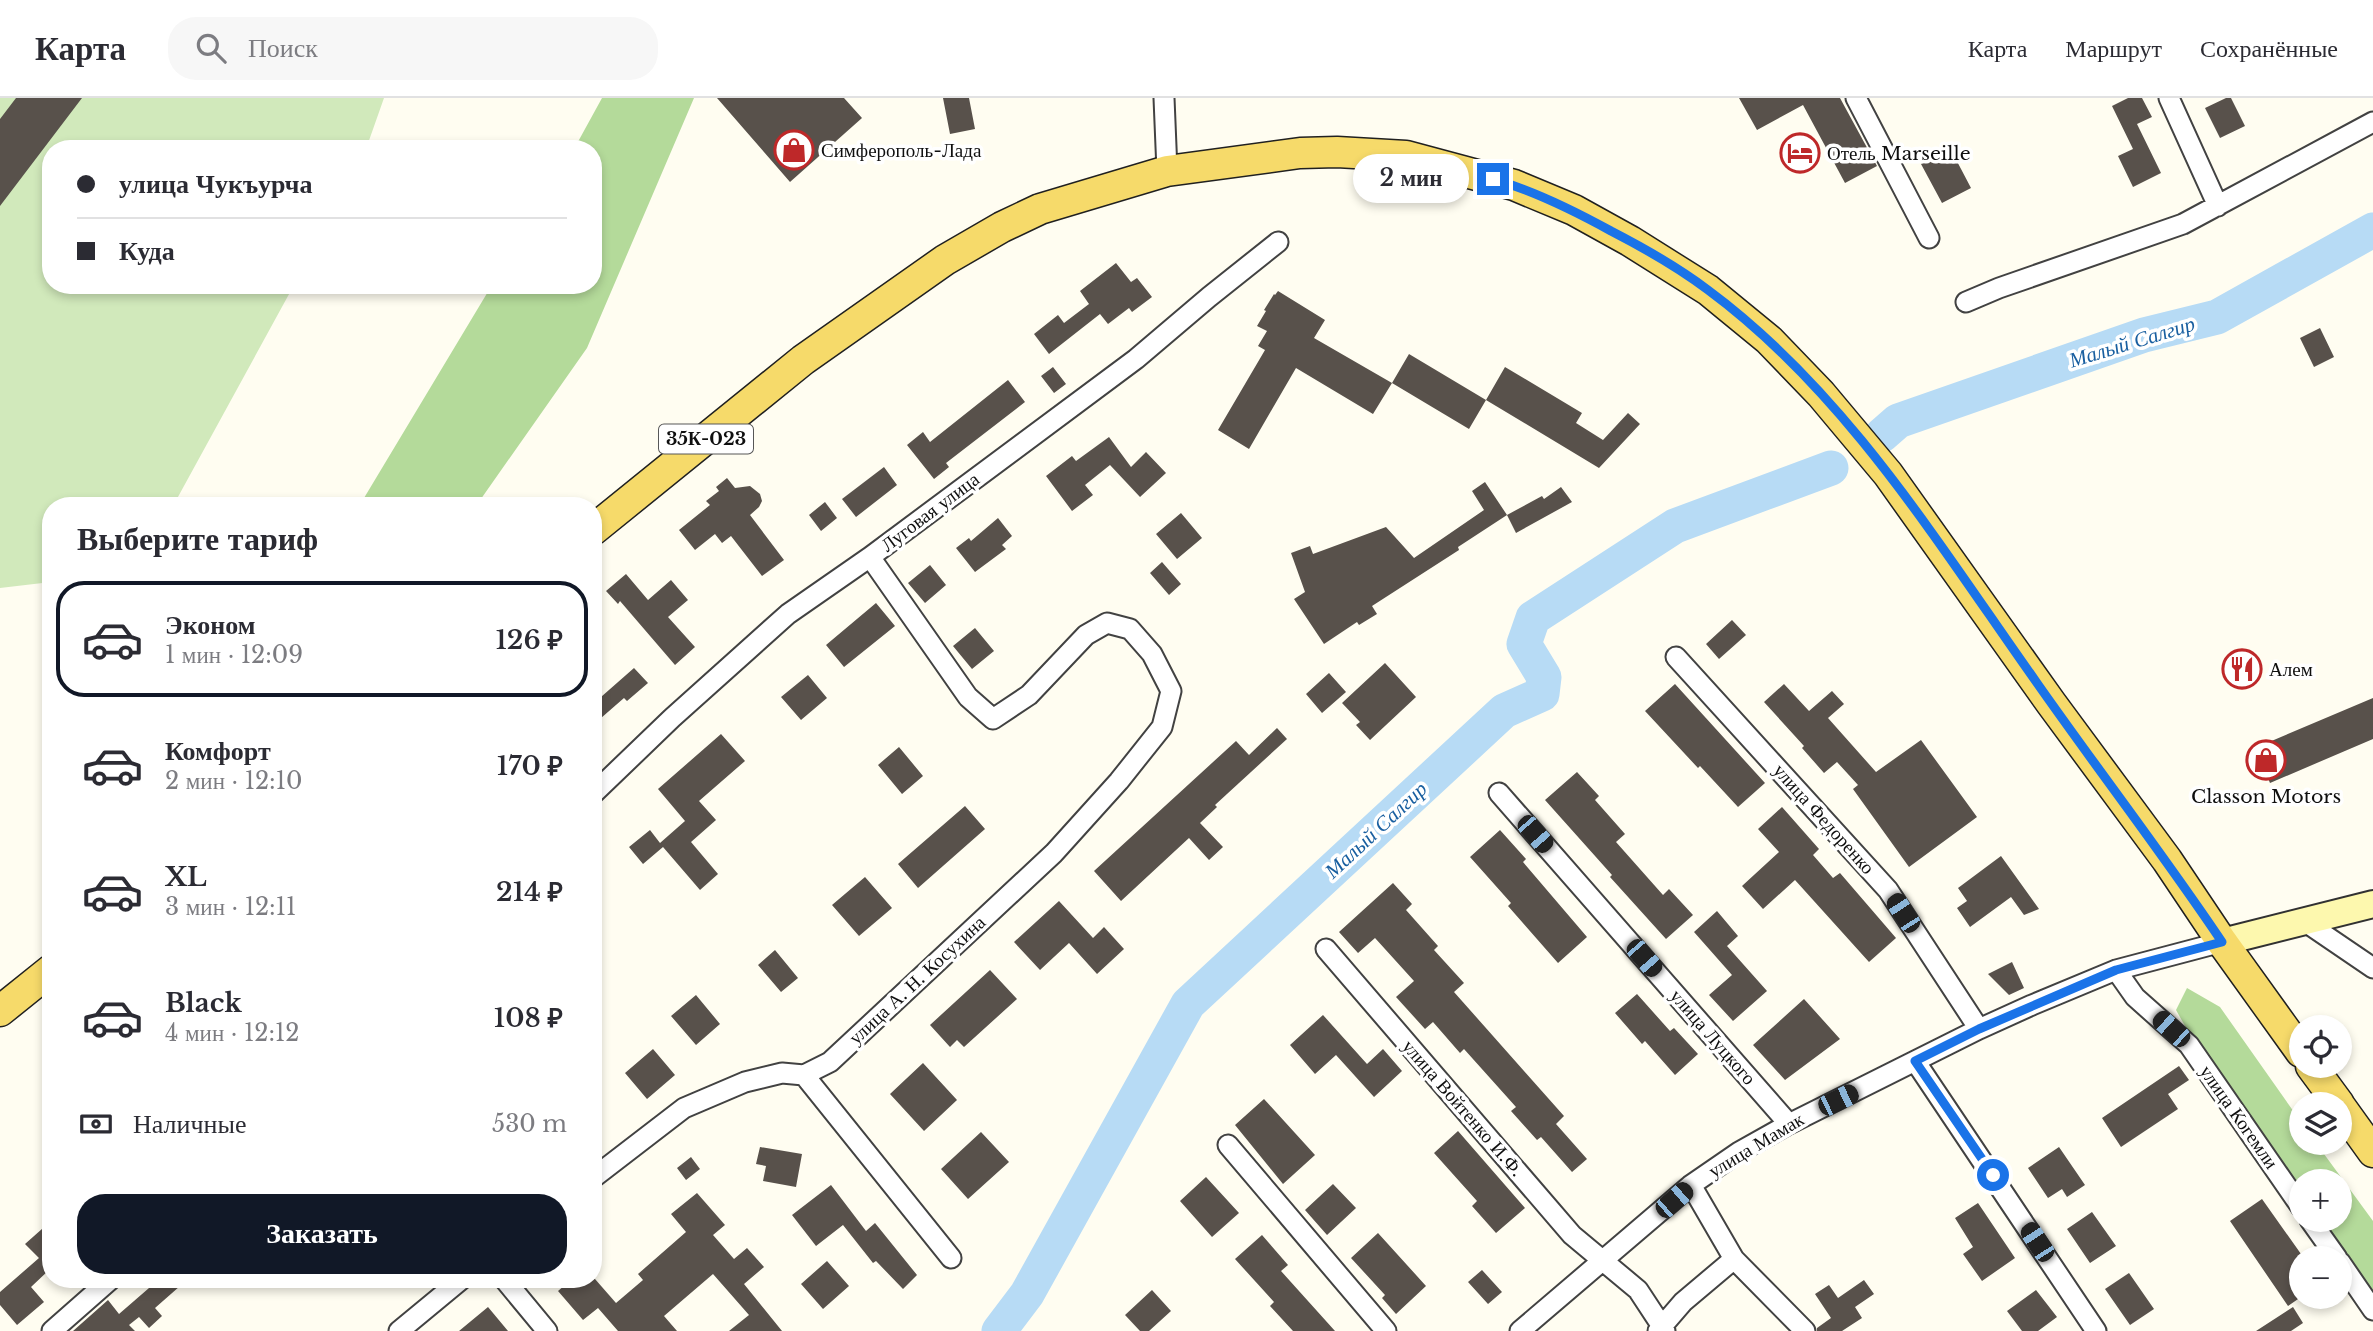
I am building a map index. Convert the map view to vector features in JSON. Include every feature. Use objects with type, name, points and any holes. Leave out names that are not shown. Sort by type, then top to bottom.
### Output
[{"type":"main road","name":"35К-023","points":[[602,523],[803,360],[945,260],[993,231],[1040,209],[1167,171],[1300,153],[1406,156],[1514,185],[1574,210],[1708,290],[1769,340],[1821,394],[1888,474],[2167,860],[2289,1035]]},
{"type":"main road","points":[[2222,942],[2373,904]]},
{"type":"main road","points":[[0,1011],[42,977]]},
{"type":"main road","points":[[2352,1123],[2373,1152]]},
{"type":"street","points":[[1164,98],[1167,171]]},
{"type":"street","points":[[1856,98],[1929,238]]},
{"type":"street","points":[[2169,98],[2218,206]]},
{"type":"street","points":[[1966,302],[2183,224],[2373,122]]},
{"type":"street","name":"Луговая улица","points":[[602,785],[672,718],[788,614],[870,557],[1136,359],[1278,242]]},
{"type":"street","name":"улица А. Н. Косухина","points":[[602,1171],[684,1108],[745,1082],[782,1073],[804,1075],[830,1062],[1054,853],[1119,781],[1162,727],[1171,691],[1152,654],[1130,629],[1107,623],[1086,635],[1029,695],[993,719],[968,696],[870,557]]},
{"type":"street","name":"улица Федоренко","points":[[1676,657],[1888,890],[1979,1029]]},
{"type":"street","name":"улица Луцкого","points":[[1499,793],[1789,1124]]},
{"type":"street","points":[[2304,921],[2373,968]]},
{"type":"street","name":"улица Мамак","points":[[1520,1331],[1691,1185],[1739,1152],[1789,1124],[1979,1029],[2116,970],[2222,942]]},
{"type":"street","name":"улица Войтенко И.Ф.","points":[[1326,949],[1572,1235],[1638,1290],[1662,1330]]},
{"type":"street","name":"улица Когемли","points":[[2116,970],[2135,997],[2189,1045],[2289,1189]]},
{"type":"street","points":[[1915,1061],[2096,1331]]},
{"type":"street","points":[[804,1075],[951,1258]]},
{"type":"street","points":[[1228,1145],[1386,1331]]},
{"type":"street","points":[[1691,1185],[1734,1259],[1805,1331]]},
{"type":"street","points":[[1662,1330],[1683,1302],[1734,1259]]},
{"type":"street","points":[[2352,1280],[2373,1310]]},
{"type":"street","points":[[52,1331],[101,1288]]},
{"type":"street","points":[[399,1331],[451,1288]]},
{"type":"street","points":[[511,1288],[547,1331]]},
{"type":"green space","points":[[0,98],[384,98],[369,140],[42,140],[42,294],[289,294],[178,497],[42,497],[42,583],[0,588]]},
{"type":"green space","points":[[602,98],[694,98],[587,348],[482,497],[365,497],[487,294],[602,294],[602,140],[579,140]]},
{"type":"green space","points":[[2187,988],[2220,1007],[2289,1105],[2289,1155],[2325,1155],[2335,1169],[2289,1169],[2289,1178],[2194,1042],[2176,1010]]},
{"type":"green space","points":[[2352,1192],[2373,1221],[2373,1297],[2352,1267],[2352,1246],[2337,1246],[2327,1232],[2352,1232]]},
{"type":"building","points":[[16,98],[82,98],[50,140],[42,140],[42,151],[0,206],[0,119]]},
{"type":"building","name":"Симферополь-Лада","points":[[717,98],[844,98],[862,118],[790,182]]},
{"type":"building","points":[[943,98],[969,98],[975,129],[950,134]]},
{"type":"building","points":[[1739,98],[1840,98],[1877,166],[1845,183],[1803,105],[1757,130]]},
{"type":"building","points":[[2128,98],[2142,98],[2152,117],[2137,124],[2161,173],[2133,187],[2118,156],[2133,149],[2112,106]]},
{"type":"building","points":[[2231,98],[2245,126],[2220,138],[2205,108]]},
{"type":"building","points":[[1950,148],[1971,188],[1942,203],[1921,164]]},
{"type":"building","points":[[1116,263],[1131,282],[1137,278],[1152,297],[1132,312],[1129,308],[1108,324],[1100,314],[1049,354],[1034,334],[1058,315],[1064,323],[1089,304],[1080,291]]},
{"type":"building","points":[[1278,291],[1325,320],[1314,338],[1392,383],[1373,414],[1296,368],[1249,449],[1218,430],[1265,350],[1258,346],[1267,331],[1257,326],[1266,311],[1264,310]]},
{"type":"building","points":[[2320,328],[2334,357],[2314,367],[2300,338]]},
{"type":"building","points":[[1409,354],[1486,400],[1469,429],[1392,383]]},
{"type":"building","points":[[1053,367],[1066,384],[1054,393],[1041,376]]},
{"type":"building","points":[[1505,367],[1582,413],[1576,423],[1603,440],[1628,413],[1640,424],[1599,468],[1486,400]]},
{"type":"building","points":[[1008,380],[1025,402],[946,463],[949,467],[934,479],[907,445],[923,432],[930,442]]},
{"type":"building","points":[[1109,437],[1131,467],[1146,452],[1166,473],[1140,497],[1110,465],[1085,485],[1093,495],[1072,511],[1046,476],[1072,456],[1076,461]]},
{"type":"building","points":[[884,467],[897,485],[856,517],[842,499]]},
{"type":"building","points":[[727,478],[735,488],[750,486],[760,494],[762,501],[750,515],[784,560],[762,576],[731,536],[722,543],[715,534],[695,550],[679,530],[710,505],[706,501],[719,491],[716,487]]},
{"type":"building","points":[[1485,482],[1507,515],[1458,547],[1459,550],[1372,606],[1377,614],[1359,625],[1357,622],[1324,644],[1294,599],[1305,592],[1291,553],[1310,546],[1313,554],[1386,527],[1414,558],[1484,510],[1472,491]]},
{"type":"building","points":[[1561,487],[1572,502],[1516,533],[1507,515],[1542,496],[1544,499]]},
{"type":"building","points":[[825,502],[837,518],[821,531],[809,515]]},
{"type":"building","points":[[1181,513],[1202,538],[1177,559],[1156,534]]},
{"type":"building","points":[[998,518],[1012,536],[1002,545],[1006,549],[975,572],[956,548],[969,538],[971,541]]},
{"type":"building","points":[[1162,562],[1181,584],[1169,595],[1150,573]]},
{"type":"building","points":[[930,565],[946,585],[925,603],[908,583]]},
{"type":"building","points":[[626,574],[648,600],[671,580],[688,600],[668,617],[695,647],[675,665],[620,601],[618,604],[606,591]]},
{"type":"building","points":[[876,603],[895,626],[844,667],[826,645]]},
{"type":"building","points":[[1732,620],[1746,635],[1719,659],[1706,644]]},
{"type":"building","points":[[975,628],[994,651],[972,669],[953,646]]},
{"type":"building","points":[[1385,663],[1416,697],[1370,740],[1356,725],[1360,722],[1342,703]]},
{"type":"building","points":[[634,668],[648,683],[627,701],[624,698],[602,717],[602,696]]},
{"type":"building","points":[[1329,673],[1346,692],[1322,713],[1306,694]]},
{"type":"building","points":[[808,675],[827,698],[801,720],[781,697]]},
{"type":"building","points":[[1675,684],[1765,783],[1738,807],[1645,711]]},
{"type":"building","points":[[1784,684],[1809,711],[1832,691],[1844,704],[1828,718],[1876,772],[1921,740],[1977,817],[1909,867],[1853,789],[1858,785],[1837,762],[1824,773],[1802,748],[1804,746],[1764,702]]},
{"type":"building","points":[[2373,698],[2373,739],[2270,783],[2255,748]]},
{"type":"building","points":[[1277,728],[1287,739],[1215,805],[1217,807],[1200,823],[1223,847],[1209,860],[1189,838],[1121,901],[1094,871],[1236,741],[1249,755]]},
{"type":"building","points":[[721,734],[745,761],[699,801],[716,820],[691,842],[718,874],[700,890],[663,847],[643,864],[629,847],[650,830],[660,843],[685,821],[658,789]]},
{"type":"building","points":[[899,747],[923,776],[902,794],[878,765]]},
{"type":"building","points":[[1577,772],[1599,796],[1595,800],[1625,834],[1616,842],[1663,895],[1669,889],[1693,915],[1666,939],[1545,800]]},
{"type":"building","points":[[965,806],[985,829],[918,888],[898,864]]},
{"type":"building","points":[[1782,807],[1819,849],[1813,855],[1833,878],[1840,873],[1896,938],[1869,962],[1795,880],[1763,909],[1742,886],[1779,852],[1758,829]]},
{"type":"building","points":[[1500,830],[1526,859],[1523,862],[1587,937],[1558,963],[1508,906],[1511,903],[1470,857]]},
{"type":"building","points":[[2001,856],[2039,909],[2024,915],[2011,897],[1970,927],[1957,908],[1967,901],[1958,888]]},
{"type":"building","points":[[865,877],[892,908],[859,936],[832,905]]},
{"type":"building","points":[[1393,883],[1412,904],[1406,910],[1438,946],[1434,950],[1464,983],[1454,992],[1564,1116],[1556,1124],[1587,1159],[1572,1172],[1541,1137],[1537,1140],[1511,1111],[1516,1107],[1464,1049],[1460,1053],[1433,1022],[1425,1029],[1396,997],[1414,981],[1375,938],[1358,953],[1339,932]]},
{"type":"building","points":[[1059,901],[1093,938],[1104,927],[1124,949],[1097,974],[1069,943],[1040,970],[1014,942]]},
{"type":"building","points":[[1717,911],[1738,936],[1727,946],[1767,991],[1733,1021],[1709,995],[1732,975],[1694,932]]},
{"type":"building","points":[[775,950],[798,978],[781,992],[758,965]]},
{"type":"building","points":[[2012,962],[2024,988],[2009,995],[1988,974]]},
{"type":"building","points":[[990,970],[1017,999],[964,1047],[957,1040],[950,1047],[930,1025]]},
{"type":"building","points":[[1637,994],[1670,1031],[1674,1028],[1698,1054],[1675,1075],[1645,1041],[1642,1044],[1615,1013]]},
{"type":"building","points":[[696,995],[720,1024],[696,1045],[671,1016]]},
{"type":"building","points":[[1804,999],[1840,1039],[1785,1080],[1753,1045]]},
{"type":"building","points":[[1323,1015],[1367,1064],[1383,1049],[1402,1071],[1374,1097],[1336,1055],[1315,1074],[1290,1045]]},
{"type":"building","points":[[653,1049],[675,1075],[647,1099],[625,1073]]},
{"type":"building","points":[[923,1063],[957,1100],[924,1131],[890,1094]]},
{"type":"building","points":[[2179,1066],[2189,1080],[2168,1094],[2178,1109],[2121,1147],[2102,1118]]},
{"type":"building","points":[[1264,1099],[1315,1155],[1283,1184],[1235,1125]]},
{"type":"building","points":[[1458,1131],[1525,1208],[1496,1233],[1472,1206],[1477,1201],[1434,1153]]},
{"type":"building","points":[[981,1132],[1009,1162],[968,1199],[941,1169]]},
{"type":"building","points":[[760,1147],[802,1154],[796,1187],[763,1181],[766,1166],[756,1164]]},
{"type":"building","points":[[2059,1147],[2085,1185],[2067,1197],[2062,1189],[2048,1198],[2028,1168]]},
{"type":"building","points":[[691,1157],[700,1169],[686,1180],[677,1168]]},
{"type":"building","points":[[1206,1177],[1239,1213],[1212,1237],[1180,1201]]},
{"type":"building","points":[[1333,1184],[1356,1208],[1327,1235],[1305,1210]]},
{"type":"building","points":[[831,1185],[866,1231],[875,1223],[917,1275],[903,1289],[876,1261],[873,1263],[843,1225],[816,1246],[792,1215]]},
{"type":"building","points":[[697,1193],[725,1225],[713,1235],[734,1259],[747,1248],[764,1267],[744,1284],[782,1331],[729,1331],[749,1315],[713,1274],[664,1316],[677,1331],[618,1331],[598,1308],[583,1320],[558,1291],[562,1288],[602,1287],[616,1303],[643,1280],[638,1274],[686,1232],[671,1214]]},
{"type":"building","points":[[2262,1199],[2295,1246],[2289,1246],[2288,1306],[2230,1221]]},
{"type":"building","points":[[1978,1203],[2015,1258],[1982,1281],[1963,1254],[1973,1247],[1955,1218]]},
{"type":"building","points":[[2092,1212],[2116,1246],[2090,1263],[2067,1229]]},
{"type":"building","points":[[42,1229],[42,1277],[31,1287],[44,1302],[17,1325],[0,1305],[0,1292],[39,1258],[25,1244]]},
{"type":"building","points":[[1378,1233],[1426,1286],[1396,1314],[1382,1298],[1385,1295],[1351,1258]]},
{"type":"building","points":[[1262,1235],[1288,1265],[1281,1271],[1335,1331],[1293,1331],[1270,1306],[1274,1302],[1235,1259]]},
{"type":"building","points":[[827,1261],[849,1286],[823,1309],[801,1284]]},
{"type":"building","points":[[1482,1270],[1502,1292],[1488,1304],[1468,1282]]},
{"type":"building","points":[[2129,1273],[2154,1309],[2130,1325],[2105,1289]]},
{"type":"building","points":[[1864,1280],[1874,1294],[1855,1307],[1862,1318],[1842,1331],[1817,1331],[1817,1328],[1831,1318],[1815,1294],[1829,1285],[1838,1298]]},
{"type":"building","points":[[149,1288],[178,1288],[155,1308],[162,1316],[149,1328],[139,1317],[129,1325],[135,1331],[73,1331],[108,1300],[119,1314]]},
{"type":"building","points":[[1152,1290],[1171,1311],[1149,1331],[1140,1331],[1125,1315]]},
{"type":"building","points":[[2036,1290],[2057,1317],[2038,1331],[2022,1331],[2007,1311]]},
{"type":"building","points":[[488,1307],[508,1331],[459,1331]]},
{"type":"building","points":[[2290,1309],[2294,1309],[2303,1323],[2291,1331],[2256,1331]]},
{"type":"waterway","name":"Малый Салгир","points":[[1882,435],[1898,421],[2144,335],[2217,317],[2373,230]]},
{"type":"waterway","name":"Малый Салгир","points":[[999,1331],[1027,1294],[1188,1004],[1504,711],[1542,694],[1544,677],[1524,644],[1533,618],[1675,526],[1831,468]]},
{"type":"place","name":"Симферополь-Лада","points":[[794,150]]},
{"type":"place","name":"Отель Marseille","points":[[1800,153]]},
{"type":"place","name":"Алем","points":[[2242,669]]},
{"type":"place","name":"Classon Motors","points":[[2266,760]]},
{"type":"route","points":[[1493,179],[1574,210],[1708,290],[1769,340],[1821,394],[1888,474],[2167,860],[2222,942],[2116,970],[2032,1005],[1915,1061],[1993,1175]]}]
